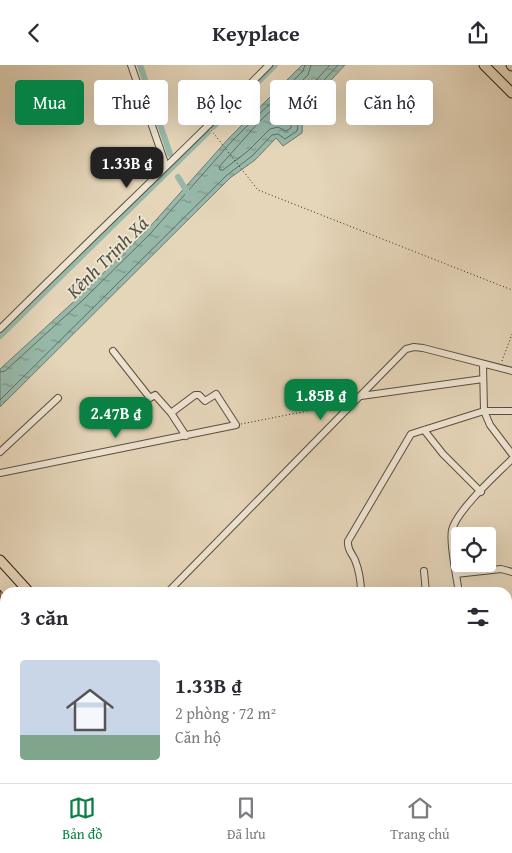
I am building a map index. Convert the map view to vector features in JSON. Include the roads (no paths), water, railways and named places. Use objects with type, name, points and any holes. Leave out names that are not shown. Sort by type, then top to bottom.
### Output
[{"type":"main road","points":[[484,65],[512,93]]},
{"type":"main road","points":[[0,560],[25,587]]},
{"type":"street","points":[[131,65],[166,166]]},
{"type":"street","points":[[0,329],[208,127],[269,65]]},
{"type":"street","points":[[173,587],[410,347],[423,348],[512,371]]},
{"type":"street","points":[[113,351],[150,398],[155,395],[172,413],[186,436]]},
{"type":"street","points":[[483,364],[484,411],[490,425],[512,454]]},
{"type":"street","points":[[362,396],[483,379]]},
{"type":"street","points":[[0,473],[236,425],[216,394],[205,401],[198,395],[172,413]]},
{"type":"street","points":[[0,452],[58,398]]},
{"type":"street","points":[[361,587],[355,560],[348,548],[348,541],[410,434],[484,411],[512,411]]},
{"type":"street","points":[[424,430],[443,454],[481,492]]},
{"type":"street","points":[[458,587],[452,531],[464,508],[512,459]]},
{"type":"street","points":[[456,575],[501,569],[512,572]]},
{"type":"street","points":[[424,571],[425,587]]},
{"type":"water","name":"Kênh Trịnh Xá","points":[[302,65],[345,65],[331,80],[287,80]]},
{"type":"water","name":"Kênh Trịnh Xá","points":[[270,97],[270,125],[302,125],[302,133],[283,146],[276,138],[255,160],[230,178],[0,407],[0,369],[81,295],[147,230],[242,125],[260,125],[260,107]]},
{"type":"waterway","points":[[140,65],[170,154]]},
{"type":"waterway","points":[[213,127],[275,65]]},
{"type":"waterway","points":[[0,336],[208,132]]},
{"type":"waterway","points":[[178,177],[189,195]]}]
